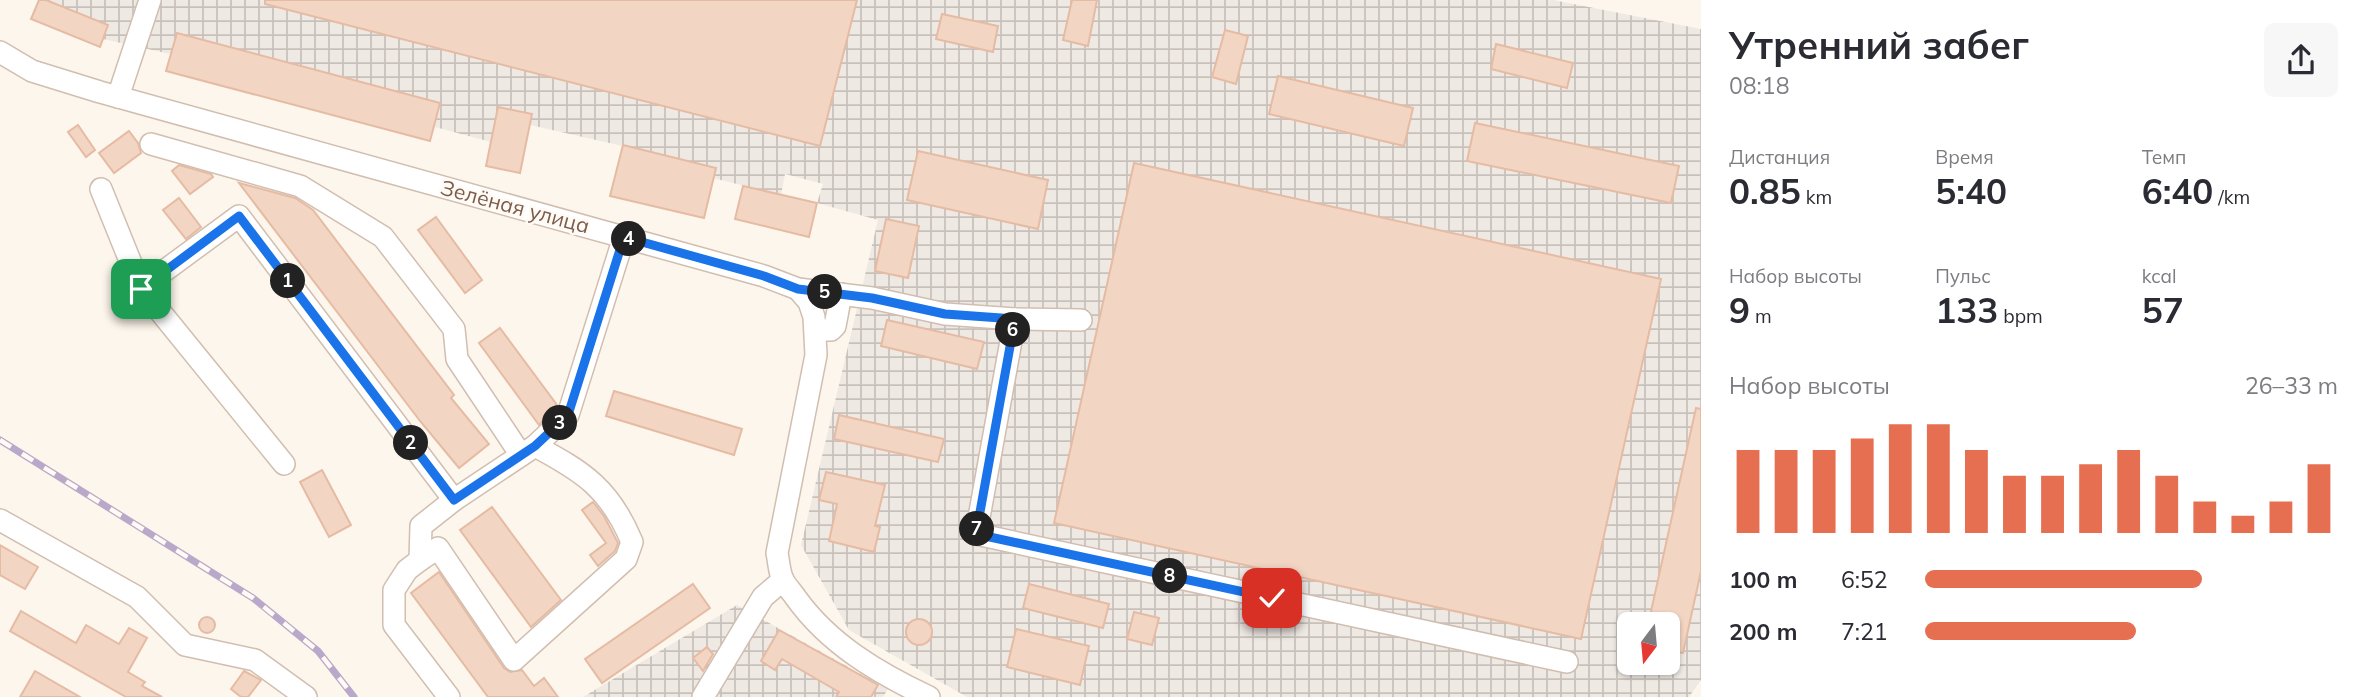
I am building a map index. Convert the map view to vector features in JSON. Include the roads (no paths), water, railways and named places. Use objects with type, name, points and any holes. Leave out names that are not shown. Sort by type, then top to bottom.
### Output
[{"type":"street","points":[[118,97],[150,0]]},
{"type":"street","name":"Зелёная улица","points":[[0,52],[32,71],[118,97],[764,276],[798,289],[872,298],[945,314],[1082,320]]},
{"type":"street","points":[[150,144],[300,186],[383,237],[454,329],[457,359],[528,451],[572,466],[599,488],[620,514],[632,542],[626,559],[514,660],[438,548],[407,570],[394,590],[394,625],[449,697]]},
{"type":"street","points":[[101,189],[141,289],[284,464]]},
{"type":"street","points":[[141,289],[239,216],[454,500]]},
{"type":"street","points":[[420,559],[421,526],[454,500],[528,451],[568,415],[624,237]]},
{"type":"street","points":[[798,289],[808,302],[814,317],[816,355],[777,553],[783,580],[804,609],[830,637],[861,660],[929,697]]},
{"type":"street","points":[[816,330],[831,330],[835,326],[841,294]]},
{"type":"street","points":[[1015,319],[976,534],[1567,662]]},
{"type":"street","points":[[0,520],[137,597],[185,645],[255,660],[306,697]]},
{"type":"street","points":[[709,694],[763,597],[783,580]]},
{"type":"railway","points":[[0,440],[253,598],[318,651],[354,697]]}]
